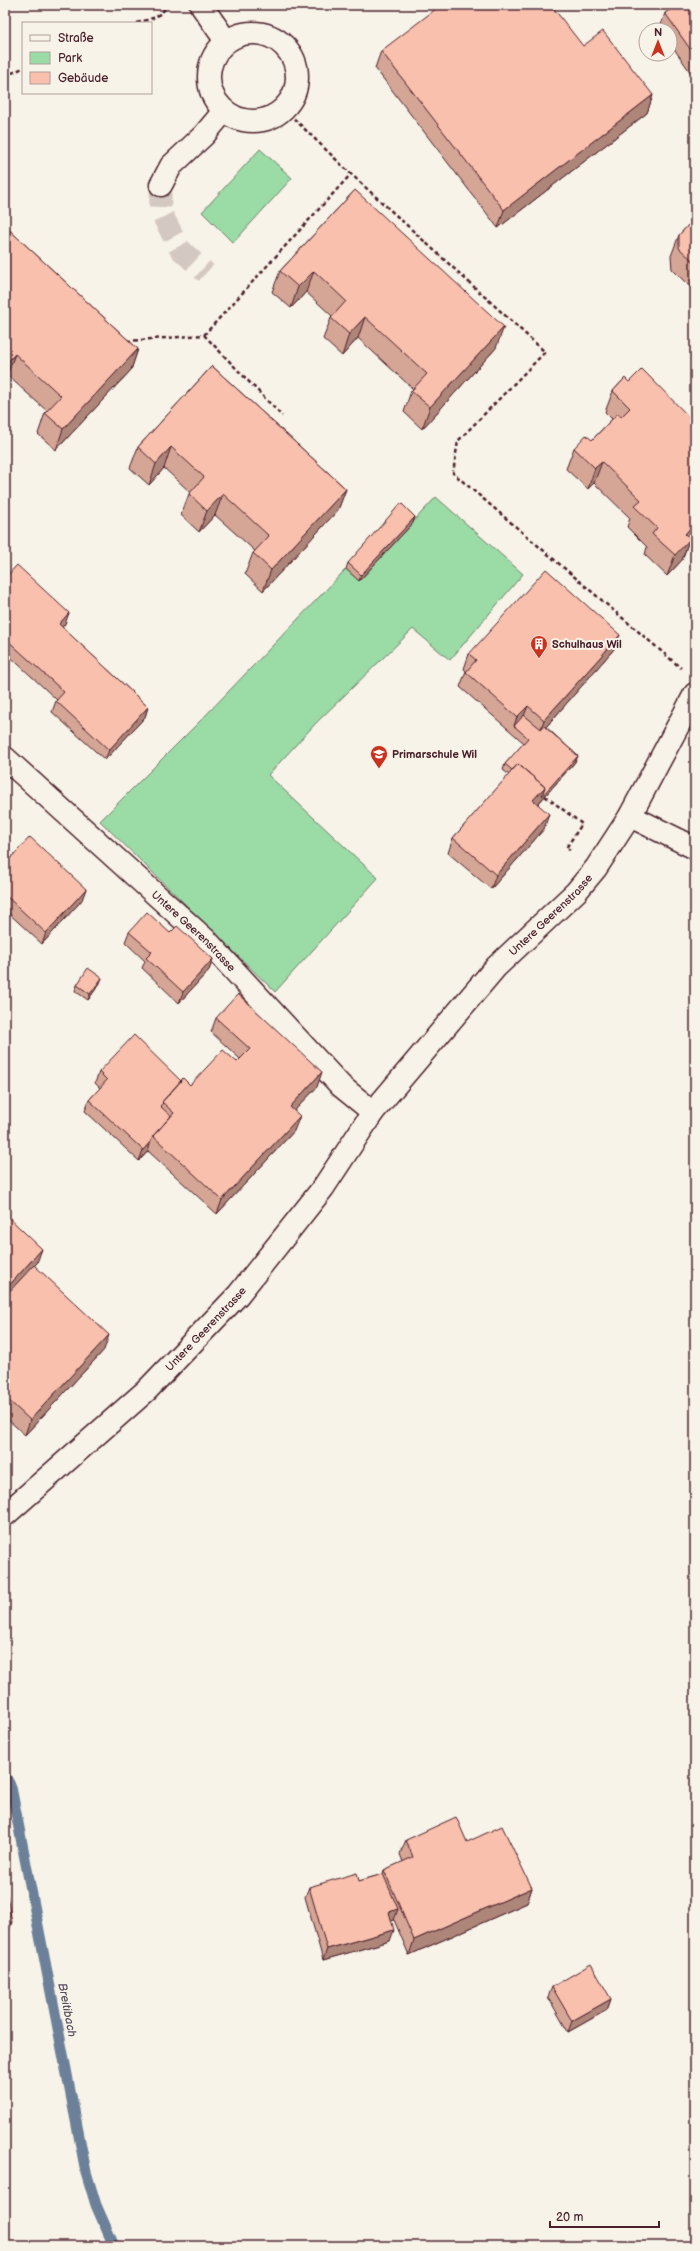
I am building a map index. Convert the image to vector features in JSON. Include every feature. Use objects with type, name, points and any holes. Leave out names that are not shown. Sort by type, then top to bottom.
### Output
[{"type":"street","points":[[201,5],[226,41]]},
{"type":"street","points":[[255,32],[270,35],[283,43],[292,55],[297,70],[295,91],[284,109],[274,117],[261,121],[235,118],[224,111],[213,95],[208,76],[210,62],[226,41],[240,34],[255,32]]},
{"type":"street","points":[[161,185],[171,166],[204,135],[224,111]]},
{"type":"street","name":"Untere Geerenstrasse","points":[[5,1515],[147,1390],[238,1295],[323,1188],[374,1112],[496,967],[576,892],[596,868],[630,816],[695,694]]},
{"type":"street","name":"Untere Geerenstrasse","points":[[5,758],[207,941],[341,1086],[374,1112]]},
{"type":"street","points":[[630,816],[695,848]]},
{"type":"path","points":[[140,22],[156,17],[170,5]]},
{"type":"path","points":[[5,76],[22,68]]},
{"type":"path","points":[[284,109],[351,174],[545,352],[458,441],[453,473],[683,670]]},
{"type":"path","points":[[125,342],[204,335],[351,174]]},
{"type":"path","points":[[204,335],[282,416]]},
{"type":"path","points":[[545,796],[582,824]]},
{"type":"green space","points":[[260,149],[292,178],[233,243],[202,212]]},
{"type":"green space","points":[[436,497],[523,574],[450,660],[413,629],[317,722],[268,775],[378,878],[275,992],[100,821],[204,717],[346,569],[359,580]]},
{"type":"building","points":[[441,5],[551,5],[583,46],[603,31],[653,95],[504,210],[381,51]]},
{"type":"building","points":[[677,5],[695,5],[695,56],[678,32],[678,22],[671,22],[665,13]]},
{"type":"building","points":[[355,190],[504,327],[430,407],[411,391],[427,374],[365,317],[349,334],[331,318],[346,301],[314,271],[298,287],[280,271]]},
{"type":"building","points":[[695,218],[695,263],[679,248],[679,235]]},
{"type":"building","points":[[5,226],[138,349],[63,429],[45,413],[61,396],[15,354],[5,365]]},
{"type":"building","points":[[212,366],[346,489],[271,570],[253,553],[269,536],[223,494],[207,511],[189,494],[204,477],[171,447],[156,464],[138,447]]},
{"type":"building","points":[[642,369],[695,423],[695,523],[685,534],[690,539],[675,555],[652,534],[657,528],[634,506],[641,500],[602,462],[595,468],[574,448],[586,435],[592,440],[618,413],[621,417],[630,408],[613,391],[625,378],[629,382]]},
{"type":"building","points":[[401,503],[415,517],[361,575],[348,563]]},
{"type":"building","points":[[17,565],[69,613],[59,624],[148,707],[109,750],[56,701],[64,692],[5,638],[5,578]]},
{"type":"building","name":"Schulhaus Wil","points":[[546,569],[620,635],[544,720],[528,706],[517,717],[466,672],[476,660],[469,654]]},
{"type":"building","points":[[524,715],[541,729],[544,726],[578,756],[542,796],[545,787],[518,764],[512,770],[505,764],[528,738],[514,726]]},
{"type":"building","points":[[518,764],[545,787],[533,800],[549,814],[496,875],[453,838]]},
{"type":"building","points":[[30,837],[86,889],[46,933],[5,895],[5,864]]},
{"type":"building","points":[[147,912],[170,933],[177,926],[213,959],[183,992],[146,958],[152,952],[129,932]]},
{"type":"building","points":[[88,968],[102,978],[90,994],[77,985]]},
{"type":"building","points":[[238,994],[322,1072],[290,1107],[300,1116],[222,1200],[153,1136],[174,1113],[162,1102],[183,1078],[190,1085],[223,1050],[237,1062],[250,1049],[216,1018]]},
{"type":"building","points":[[134,1035],[181,1081],[160,1106],[171,1116],[143,1150],[89,1100],[107,1080],[99,1072]]},
{"type":"building","points":[[5,1214],[42,1249],[5,1290]]},
{"type":"building","points":[[34,1265],[109,1335],[30,1420],[5,1397],[5,1296]]},
{"type":"building","points":[[456,1817],[467,1842],[502,1826],[532,1888],[414,1940],[384,1870],[413,1857],[406,1840]]},
{"type":"building","points":[[357,1873],[359,1881],[383,1874],[398,1909],[389,1912],[394,1930],[327,1949],[309,1887]]},
{"type":"building","points":[[5,1886],[12,1922],[5,1924]]},
{"type":"building","points":[[591,1964],[611,1999],[572,2021],[552,1987]]},
{"type":"waterway","name":"Breitibach","points":[[5,1776],[11,1787],[86,2172],[96,2205],[114,2246]]},
{"type":"tunnel","points":[[161,185],[160,211],[180,249],[206,273]]},
{"type":"place","name":"Schulhaus Wil","points":[[539,659]]},
{"type":"place","name":"Primarschule Wil","points":[[379,769]]}]
